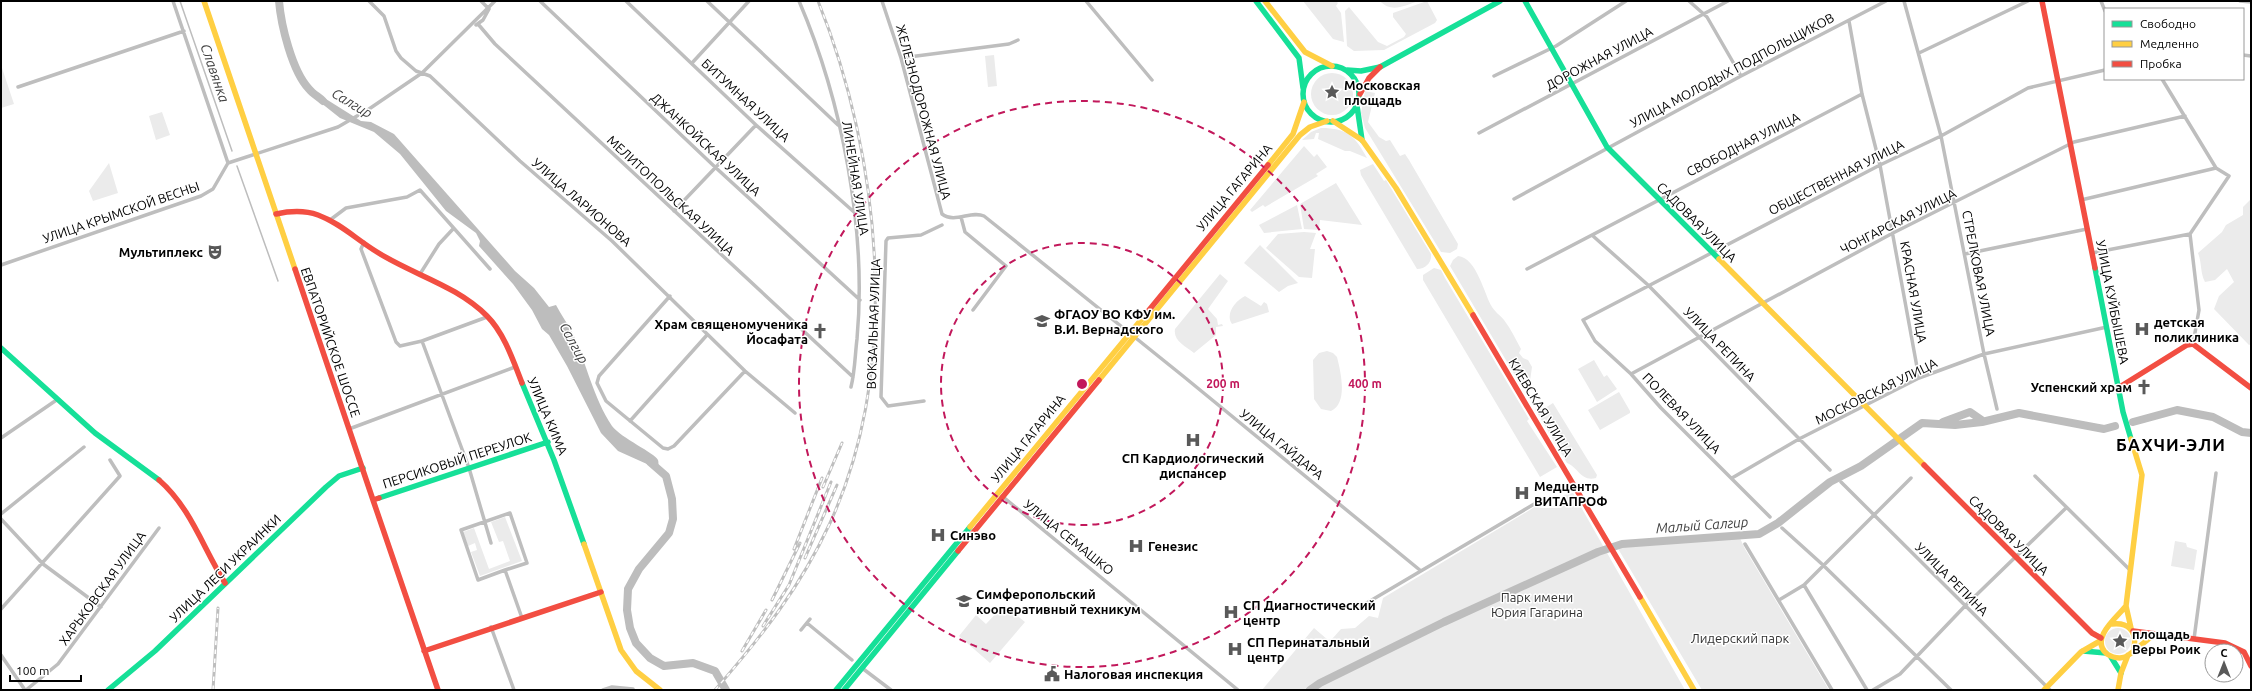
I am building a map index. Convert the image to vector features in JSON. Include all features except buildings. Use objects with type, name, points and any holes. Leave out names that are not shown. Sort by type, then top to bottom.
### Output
[{"type":"main road","name":"ЕВПАТОРИЙСКОЕ ШОССЕ","points":[[204,1],[438,690]]},
{"type":"main road","points":[[1256,1],[1298,58],[1304,90],[1304,102],[1308,112],[1315,118],[1330,121],[1348,115],[1357,105],[1369,78],[1380,67],[1500,1]]},
{"type":"main road","points":[[1265,1],[1305,52],[1318,61],[1345,70],[1362,71],[1380,67]]},
{"type":"main road","name":"САДОВАЯ УЛИЦА","points":[[1525,1],[1607,147],[1904,446],[2092,633],[2101,639]]},
{"type":"main road","name":"УЛИЦА КУЙБЫШЕВА","points":[[2042,1],[2118,388],[2127,429],[2142,475],[2126,606]]},
{"type":"main road","points":[[1304,90],[1307,82],[1315,72],[1325,68],[1337,67]]},
{"type":"main road","points":[[1345,70],[1356,80],[1360,96]]},
{"type":"main road","name":"УЛИЦА ГАГАРИНА","points":[[844,690],[1293,134],[1300,118],[1304,102]]},
{"type":"main road","name":"КИЕВСКАЯ УЛИЦА","points":[[1357,105],[1358,123],[1362,140],[1396,188],[1433,247],[1581,495],[1604,538],[1694,690]]},
{"type":"main road","name":"УЛИЦА ГАГАРИНА","points":[[1131,334],[1300,135],[1310,127],[1330,121]]},
{"type":"main road","name":"КИЕВСКАЯ УЛИЦА","points":[[1330,121],[1362,140]]},
{"type":"main road","name":"УЛИЦА КИМА","points":[[276,214],[288,211],[302,212],[330,220],[388,259],[458,293],[487,316],[502,339],[548,442],[621,650],[636,671],[660,690]]},
{"type":"main road","points":[[2118,388],[2187,345],[2193,344],[2251,388]]},
{"type":"main road","points":[[1,348],[110,444],[152,474],[173,494],[193,521],[217,571],[225,583]]},
{"type":"main road","name":"ПЕРСИКОВЫЙ ПЕРЕУЛОК","points":[[373,500],[548,442]]},
{"type":"main road","name":"УЛИЦА ЛЕСИ УКРАИНКИ","points":[[108,690],[155,651],[326,487],[341,475],[363,468]]},
{"type":"main road","name":"УЛИЦА ГАГАРИНА","points":[[836,690],[1000,495]]},
{"type":"main road","points":[[424,651],[491,627],[601,592]]},
{"type":"main road","points":[[2047,689],[2081,652],[2101,639],[2104,631],[2112,624],[2126,606]]},
{"type":"main road","points":[[2126,606],[2135,637],[2134,647]]},
{"type":"main road","points":[[2112,624],[2122,623],[2132,630],[2155,635],[2221,641],[2225,643]]},
{"type":"main road","points":[[2118,690],[2121,673],[2128,655],[2134,647],[2155,635]]},
{"type":"main road","points":[[2101,639],[2106,653]]},
{"type":"main road","points":[[2081,652],[2089,650],[2106,653],[2111,657],[2121,673]]},
{"type":"main road","points":[[2244,653],[2251,666]]},
{"type":"main road","points":[[2111,657],[2118,658],[2128,655]]},
{"type":"street","points":[[173,1],[228,163],[342,125],[422,73],[471,27],[495,1]]},
{"type":"street","name":"УЛИЦА ЛАРИОНОВА","points":[[369,1],[384,16],[396,51],[416,71],[430,76],[520,161],[612,241],[670,296],[707,335],[745,371],[795,412]]},
{"type":"street","points":[[481,1],[488,9]]},
{"type":"street","name":"ДЖАНКОЙСКАЯ УЛИЦА","points":[[540,1],[715,167],[860,300]]},
{"type":"street","name":"БИТУМНАЯ УЛИЦА","points":[[626,1],[756,126],[854,212]]},
{"type":"street","points":[[707,1],[839,126]]},
{"type":"street","points":[[692,63],[749,1]]},
{"type":"street","name":"ЛИНЕЙНАЯ УЛИЦА","points":[[799,1],[816,42],[839,126],[854,212],[860,300],[851,387]]},
{"type":"street","name":"ЖЕЛЕЗНОДОРОЖНАЯ УЛИЦА","points":[[882,1],[901,58],[940,211],[949,218],[977,215],[984,216],[1131,334]]},
{"type":"street","points":[[1086,1],[1152,80]]},
{"type":"street","points":[[1494,76],[1552,49],[1626,1]]},
{"type":"street","points":[[1689,1],[1707,17],[1740,76]]},
{"type":"street","name":"ДОРОЖНАЯ УЛИЦА","points":[[1479,134],[1728,1]]},
{"type":"street","name":"УЛИЦА МОЛОДЫХ ПОДПОЛЬЩИКОВ","points":[[1514,199],[1607,147],[1740,76],[1886,1]]},
{"type":"street","name":"СТРЕЛКОВАЯ УЛИЦА","points":[[1904,1],[1941,136],[1956,203],[1984,354],[1997,409]]},
{"type":"street","points":[[1919,53],[2028,1]]},
{"type":"street","points":[[2240,1],[2251,2]]},
{"type":"street","points":[[471,27],[484,20],[488,9]]},
{"type":"street","name":"КРАСНАЯ УЛИЦА","points":[[1848,21],[1862,94],[1880,164],[1919,378]]},
{"type":"street","name":"МЕЛИТОПОЛЬСКАЯ УЛИЦА","points":[[478,24],[495,44],[853,377]]},
{"type":"street","points":[[18,87],[184,31]]},
{"type":"street","points":[[901,58],[1009,44],[1018,40]]},
{"type":"street","name":"ОБЩЕСТВЕННАЯ УЛИЦА","points":[[1583,320],[1880,164],[1941,136],[2028,88],[2104,70]]},
{"type":"street","points":[[2163,80],[2216,168],[2229,176],[2190,234],[2199,310],[2193,344]]},
{"type":"street","name":"СВОБОДНАЯ УЛИЦА","points":[[1527,269],[1593,236],[1660,199],[1862,94]]},
{"type":"street","name":"ЧОНГАРСКАЯ УЛИЦА","points":[[1631,374],[1893,233],[1956,203],[2070,144],[2185,116]]},
{"type":"street","points":[[674,211],[756,126]]},
{"type":"street","name":"УЛИЦА КРЫМСКОЙ ВЕСНЫ","points":[[1,265],[202,196],[213,189],[228,163]]},
{"type":"street","points":[[2081,200],[2216,168]]},
{"type":"street","points":[[330,220],[346,208],[407,197],[420,190],[452,229],[490,269]]},
{"type":"street","points":[[961,217],[965,232],[1006,266],[973,310]]},
{"type":"street","name":"ВОКЗАЛЬНАЯ УЛИЦА","points":[[924,401],[888,406],[881,397],[886,241],[888,238],[928,233],[942,224]]},
{"type":"street","points":[[420,274],[439,244],[452,229]]},
{"type":"street","points":[[1965,254],[2087,229]]},
{"type":"street","points":[[2092,253],[2190,234]]},
{"type":"street","name":"УЛИЦА РЕПИНА","points":[[1593,236],[1648,285],[1830,470]]},
{"type":"street","points":[[364,242],[361,249],[396,342],[400,346],[422,342],[487,316]]},
{"type":"street","points":[[670,296],[599,376],[597,381],[606,401],[663,448],[668,449],[674,446],[745,371]]},
{"type":"street","name":"ПОЛЕВАЯ УЛИЦА","points":[[1583,320],[1595,342],[1631,374],[1661,408],[1770,517]]},
{"type":"street","name":"МОСКОВСКАЯ УЛИЦА","points":[[1732,478],[1799,439],[1919,378],[1984,354],[2107,327]]},
{"type":"street","name":"УЛИЦА ГАЙДАРА","points":[[1131,334],[1421,571]]},
{"type":"street","points":[[630,420],[707,335]]},
{"type":"street","points":[[422,342],[442,392],[469,468],[491,543]]},
{"type":"street","points":[[349,429],[442,392],[515,367]]},
{"type":"street","points":[[1,438],[58,399]]},
{"type":"street","points":[[1,514],[84,447]]},
{"type":"street","points":[[1,609],[43,564],[120,476],[110,460]]},
{"type":"street","points":[[2194,639],[2216,473]]},
{"type":"street","points":[[2035,476],[2130,570]]},
{"type":"street","points":[[1779,600],[1804,585],[1911,478]]},
{"type":"street","name":"УЛИЦА РЕПИНА","points":[[1841,482],[2047,689]]},
{"type":"street","name":"УЛИЦА СЕМАШКО","points":[[1000,495],[1238,690]]},
{"type":"street","points":[[1366,604],[1542,500]]},
{"type":"street","points":[[1873,690],[1900,674],[1965,606],[2066,508]]},
{"type":"street","points":[[510,513],[527,563],[505,570],[478,580],[461,530],[510,513]]},
{"type":"street","points":[[1,519],[43,564],[101,607]]},
{"type":"street","name":"ХАРЬКОВСКАЯ УЛИЦА","points":[[25,690],[58,664],[159,528]]},
{"type":"street","points":[[1782,528],[1823,565],[1951,690]]},
{"type":"street","points":[[1745,544],[1832,690]]},
{"type":"street","points":[[505,570],[522,618]]},
{"type":"street","points":[[1804,585],[1867,690]]},
{"type":"street","points":[[801,630],[810,619]]},
{"type":"street","points":[[807,623],[852,660]]},
{"type":"street","points":[[491,627],[514,690]]},
{"type":"street","points":[[2244,651],[2250,652]]},
{"type":"street","points":[[1,655],[25,690]]},
{"type":"street","points":[[862,668],[891,690]]},
{"type":"street","points":[[603,690],[612,687],[633,690]]},
{"type":"green space","points":[[1303,1],[1336,1],[1338,3],[1336,6],[1341,13],[1344,42],[1333,39]]},
{"type":"green space","points":[[1380,1],[1418,1],[1393,8],[1384,5]]},
{"type":"green space","points":[[1427,1],[1437,20],[1435,23],[1384,50],[1354,51],[1347,46],[1345,11],[1349,7],[1378,42],[1387,46],[1404,37],[1406,34],[1393,17],[1393,13]]},
{"type":"green space","points":[[994,55],[997,86],[988,87],[985,56]]},
{"type":"green space","points":[[1,65],[14,104],[1,108]]},
{"type":"green space","name":"Московская площадь","points":[[1328,73],[1336,73],[1344,76],[1350,82],[1353,94],[1350,106],[1344,112],[1336,115],[1328,115],[1320,112],[1314,106],[1311,98],[1311,90],[1314,82],[1320,76]]},
{"type":"green space","points":[[1365,91],[1375,93],[1368,122],[1379,137],[1386,141],[1390,140],[1400,156],[1405,154],[1409,160],[1458,244],[1457,249],[1450,253],[1441,252],[1365,128],[1361,113]]},
{"type":"green space","points":[[162,112],[170,135],[156,140],[149,116]]},
{"type":"green space","points":[[1321,128],[1330,128],[1349,135],[1358,144],[1367,158],[1350,151],[1345,151],[1318,139],[1319,133],[1316,133],[1314,139],[1302,140],[1311,132]]},
{"type":"green space","points":[[1304,146],[1314,157],[1317,154],[1327,167],[1316,174],[1318,176],[1265,207],[1263,205],[1252,212],[1250,210]]},
{"type":"green space","points":[[109,163],[118,193],[93,201],[89,191]]},
{"type":"green space","points":[[1373,164],[1384,181],[1386,180],[1431,254],[1429,262],[1423,268],[1417,269],[1361,175],[1360,170]]},
{"type":"green space","points":[[1336,183],[1362,225],[1320,220],[1319,230],[1304,229],[1300,204]]},
{"type":"green space","points":[[2251,199],[2251,344],[2249,345],[2214,309],[2219,296],[2234,282],[2227,269],[2215,280],[2205,282],[2202,275],[2198,253],[2222,232],[2226,225],[2243,215],[2243,207]]},
{"type":"green space","points":[[1297,205],[1302,229],[1264,233],[1259,225]]},
{"type":"green space","points":[[1304,232],[1316,233],[1310,249],[1315,249],[1312,278],[1299,277],[1266,248],[1278,234]]},
{"type":"green space","points":[[1260,245],[1298,283],[1288,286],[1279,292],[1244,263]]},
{"type":"green space","points":[[1458,256],[1465,258],[1475,270],[1492,307],[1504,320],[1521,349],[1519,353],[1523,358],[1528,360],[1532,367],[1530,381],[1519,382],[1450,266],[1453,260]]},
{"type":"green space","points":[[1434,268],[1441,270],[1529,419],[1527,421],[1557,467],[1540,477],[1423,280],[1423,275]]},
{"type":"green space","points":[[1220,274],[1228,281],[1208,309],[1217,319],[1218,325],[1222,324],[1223,326],[1216,327],[1216,335],[1194,353],[1178,340],[1175,329]]},
{"type":"green space","points":[[1245,296],[1261,306],[1264,302],[1267,304],[1269,312],[1232,324],[1230,320],[1230,312],[1235,304]]},
{"type":"green space","points":[[1327,351],[1333,353],[1337,357],[1342,387],[1340,401],[1331,411],[1321,409],[1314,399],[1313,360],[1319,353]]},
{"type":"green space","points":[[1594,360],[1604,377],[1607,375],[1617,389],[1597,402],[1578,369]]},
{"type":"green space","points":[[1619,392],[1630,413],[1600,430],[1588,410]]},
{"type":"green space","points":[[1553,403],[1597,475],[1596,478],[1591,479],[1583,476],[1567,463],[1535,409],[1540,406],[1542,410]]},
{"type":"green space","name":"Парк имени Юрия Гагарина","points":[[1573,493],[1685,690],[1262,690],[1314,628],[1328,640],[1332,639],[1341,629],[1355,628],[1369,616],[1378,618],[1383,598],[1538,505],[1540,508],[1561,508],[1564,495]]},
{"type":"green space","points":[[505,517],[522,561],[480,576],[471,552],[477,550],[475,543],[468,546],[463,532],[474,528],[489,569],[510,561],[503,541],[499,542],[491,522]]},
{"type":"green space","name":"Лидерский парк","points":[[1739,536],[1745,549],[1829,690],[1702,690],[1617,547],[1622,544]]},
{"type":"green space","points":[[2175,541],[2186,543],[2187,547],[2197,550],[2194,570],[2171,566]]},
{"type":"green space","points":[[1004,605],[1025,622],[990,663],[959,636],[976,615],[986,624]]},
{"type":"green space","points":[[2118,628],[2127,632],[2131,641],[2127,650],[2118,654],[2109,650],[2105,641],[2109,632]]},
{"type":"water","points":[[318,94],[361,121],[371,122],[394,134],[515,271],[534,288],[549,307],[556,305],[573,334],[605,415],[616,431],[656,457],[658,460],[658,469],[618,451],[601,433],[567,366],[549,335],[542,329],[532,310],[513,284],[479,246],[480,241],[476,233],[446,211],[400,154],[374,132],[340,118],[311,95]]},
{"type":"waterway","name":"Славянка","points":[[180,1],[232,151]]},
{"type":"waterway","name":"Салгир","points":[[279,1],[288,47],[297,71],[309,89],[323,101]]},
{"type":"waterway","name":"Славянка","points":[[237,166],[278,281]]},
{"type":"waterway","name":"Малый Салгир","points":[[2133,422],[2177,410],[2213,417],[2242,432],[2251,433]]},
{"type":"waterway","points":[[1943,422],[1970,412],[1983,421]]},
{"type":"waterway","name":"Малый Салгир","points":[[1310,690],[1320,683],[1444,622],[1598,552],[1622,544],[1759,534],[1778,523],[1830,482],[1861,466],[1922,423],[1955,425],[1982,422],[2019,413],[2104,429],[2115,426]]},
{"type":"waterway","name":"Салгир","points":[[650,462],[666,476],[672,499],[673,519],[669,533],[639,569],[628,589],[627,610],[630,628],[636,643],[650,658],[664,666],[693,663],[715,671],[726,690]]},
{"type":"railway","points":[[715,690],[749,650],[779,611],[806,569],[818,547],[830,523],[853,462],[867,397],[874,330],[875,262],[868,193],[857,126],[840,62],[818,1]]},
{"type":"railway","points":[[823,487],[842,443]]},
{"type":"railway","points":[[794,549],[822,478]]},
{"type":"railway","points":[[763,626],[789,585],[831,482]]},
{"type":"railway","points":[[805,558],[837,485]]},
{"type":"railway","points":[[772,600],[800,543]]},
{"type":"railway","points":[[213,690],[218,608]]},
{"type":"railway","points":[[742,651],[766,610]]},
{"type":"traffic: fast","points":[[1256,1],[1299,58],[1303,88]]},
{"type":"traffic: fast","points":[[1347,70],[1361,71],[1380,67],[1500,1]]},
{"type":"traffic: fast","points":[[1525,1],[1607,147],[1719,259]]},
{"type":"traffic: fast","points":[[1331,66],[1342,68],[1351,74],[1357,83],[1359,94],[1357,105],[1351,114],[1342,120],[1331,122],[1320,120],[1311,114],[1305,105],[1303,94],[1305,83],[1311,74],[1320,68],[1331,66]]},
{"type":"traffic: fast","points":[[1357,106],[1362,140]]},
{"type":"traffic: fast","points":[[2095,268],[2123,412],[2131,439]]},
{"type":"traffic: fast","points":[[1,348],[95,433],[159,480]]},
{"type":"traffic: fast","points":[[522,383],[554,460],[584,544]]},
{"type":"traffic: fast","points":[[379,498],[548,442]]},
{"type":"traffic: fast","points":[[108,690],[155,651],[326,487],[339,476],[363,468]]},
{"type":"traffic: fast","points":[[836,690],[970,527]]},
{"type":"traffic: fast","points":[[844,690],[958,551]]},
{"type":"traffic: fast","points":[[2083,651],[2106,653]]},
{"type":"traffic: fast","points":[[2111,657],[2121,673]]},
{"type":"traffic: slow","points":[[204,1],[295,269]]},
{"type":"traffic: slow","points":[[1265,1],[1305,52],[1332,66]]},
{"type":"traffic: slow","points":[[1268,165],[1293,134],[1304,102]]},
{"type":"traffic: slow","points":[[1099,380],[1300,135],[1310,127],[1327,121]]},
{"type":"traffic: slow","points":[[1333,121],[1362,140],[1396,188],[1473,315]]},
{"type":"traffic: slow","points":[[1719,259],[1924,465]]},
{"type":"traffic: slow","points":[[970,527],[1145,315]]},
{"type":"traffic: slow","points":[[2131,439],[2142,475],[2126,606],[2131,628]]},
{"type":"traffic: slow","points":[[584,544],[621,650],[636,671],[660,690]]},
{"type":"traffic: slow","points":[[1640,597],[1694,690]]},
{"type":"traffic: slow","points":[[2126,606],[2106,628],[2103,635],[2101,642],[2102,648],[2107,654],[2120,658],[2125,657],[2154,635]]},
{"type":"traffic: slow","points":[[2112,624],[2123,624],[2133,632],[2135,641],[2134,647]]},
{"type":"traffic: slow","points":[[2044,690],[2081,652],[2100,641]]},
{"type":"traffic: slow","points":[[2118,690],[2121,673],[2128,655]]},
{"type":"traffic: jam","points":[[2042,1],[2095,268]]},
{"type":"traffic: jam","points":[[1360,94],[1369,78],[1380,67]]},
{"type":"traffic: jam","points":[[1145,315],[1268,165]]},
{"type":"traffic: jam","points":[[276,214],[302,212],[313,213],[326,218],[391,260],[462,296],[487,316],[498,330],[508,347],[522,383]]},
{"type":"traffic: jam","points":[[295,269],[373,500],[379,498]]},
{"type":"traffic: jam","points":[[1473,315],[1640,597]]},
{"type":"traffic: jam","points":[[2118,388],[2187,345],[2193,344],[2251,388]]},
{"type":"traffic: jam","points":[[958,551],[1099,380]]},
{"type":"traffic: jam","points":[[1924,465],[2092,633],[2101,638]]},
{"type":"traffic: jam","points":[[159,480],[180,503],[225,583]]},
{"type":"traffic: jam","points":[[373,500],[438,690]]},
{"type":"traffic: jam","points":[[424,651],[601,592]]},
{"type":"traffic: jam","points":[[2133,631],[2225,643],[2244,652],[2251,666]]},
{"type":"place","name":"Московская площадь","points":[[1332,92]]},
{"type":"place","name":"Мультиплекс","points":[[215,252]]},
{"type":"place","name":"ФГАОУ ВО КФУ им. В.И. Вернадского","points":[[1042,321]]},
{"type":"place","name":"детская поликлиника","points":[[2142,329]]},
{"type":"place","name":"Храм священомученика Йосафата","points":[[820,331]]},
{"type":"place","name":"Успенский храм","points":[[2144,387]]},
{"type":"place","name":"СП Кардиологический диспансер","points":[[1193,440]]},
{"type":"place","name":"Медцентр ВИТАПРОФ","points":[[1522,493]]},
{"type":"place","name":"Синэво","points":[[938,535]]},
{"type":"place","name":"Генезис","points":[[1136,546]]},
{"type":"place","name":"Симферопольский кооперативный техникум","points":[[964,601]]},
{"type":"place","name":"СП Диагностический центр","points":[[1231,612]]},
{"type":"place","name":"площадь Веры Роик","points":[[2120,641]]},
{"type":"place","name":"СП Перинатальный центр","points":[[1235,649]]},
{"type":"place","name":"Налоговая инспекция","points":[[1052,674]]},
{"type":"district","name":"БАХЧИ-ЭЛИ","points":[[2171,444]]}]
